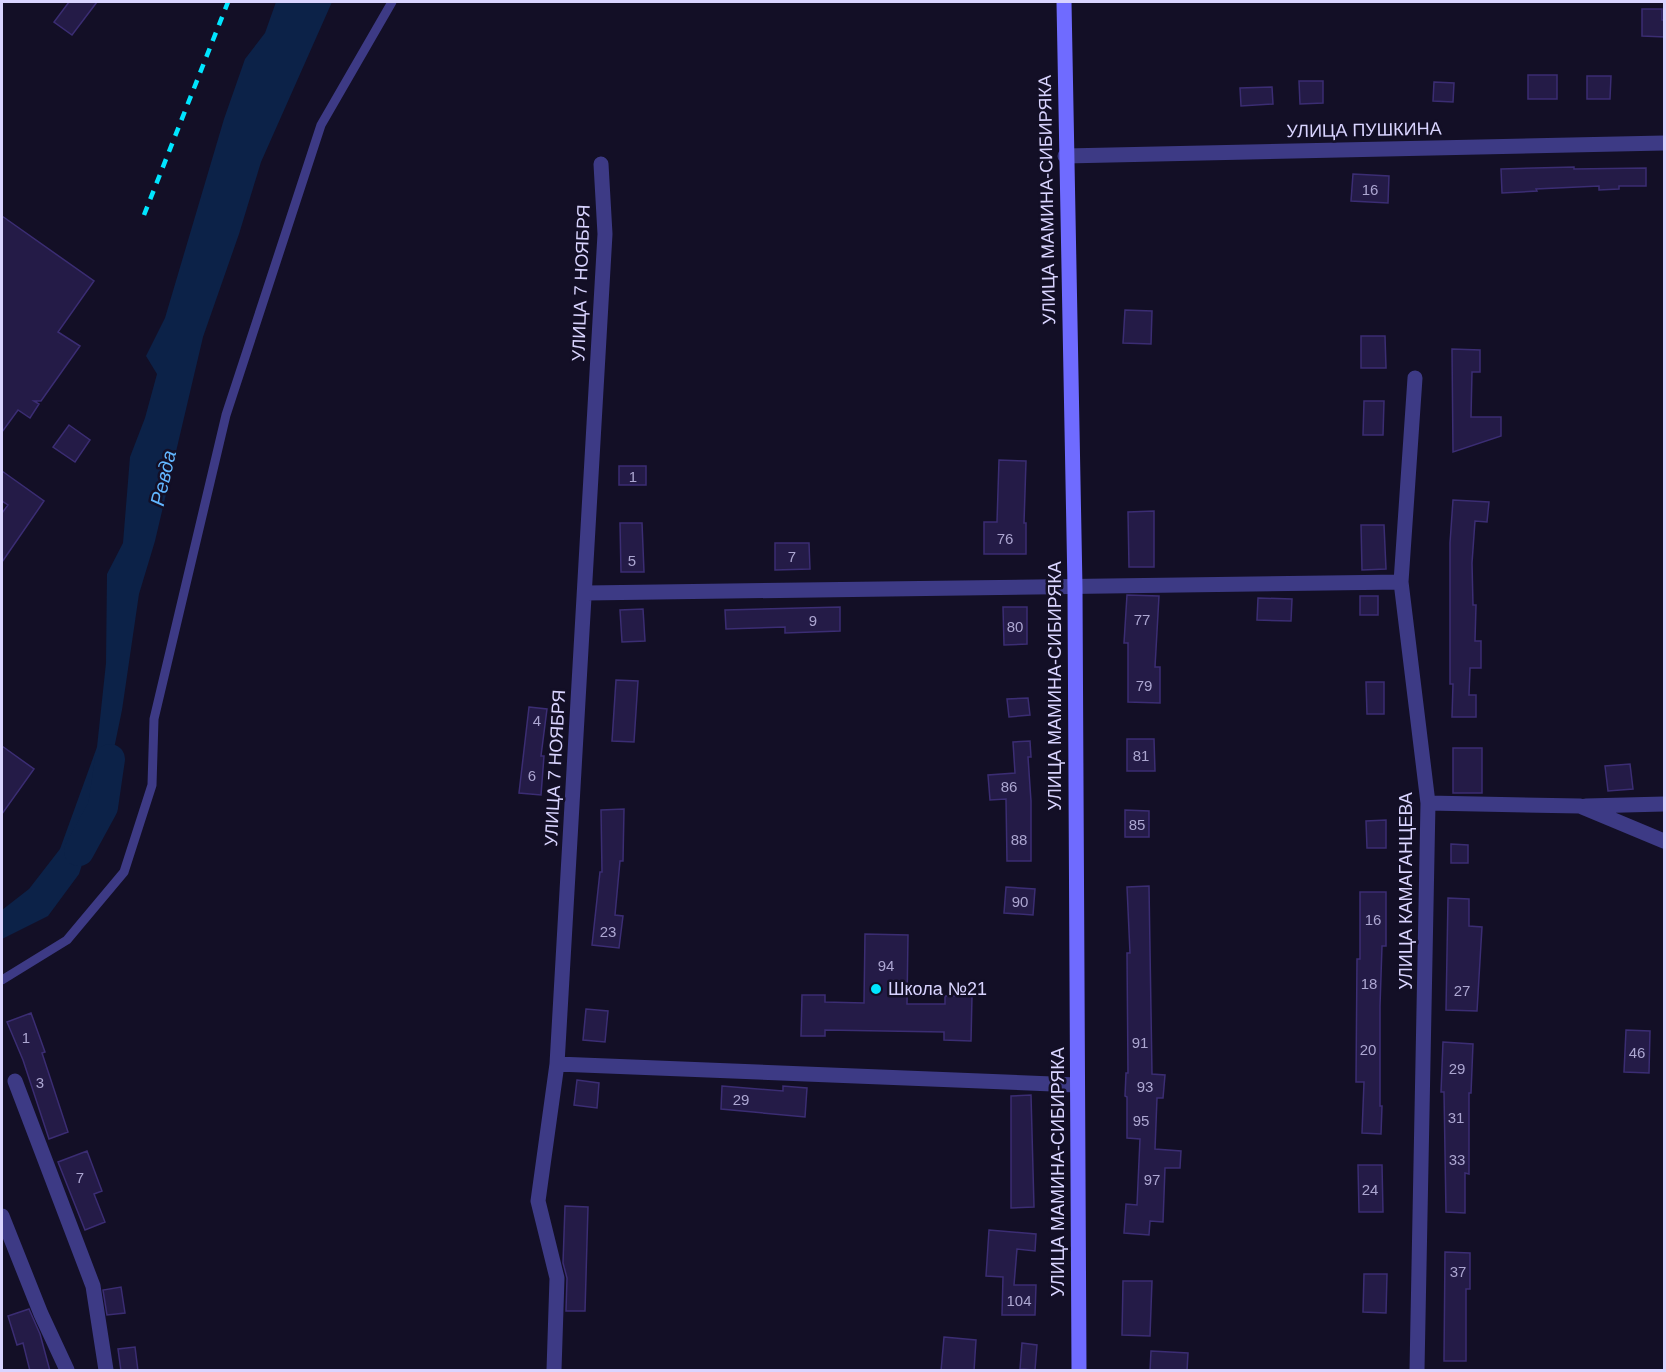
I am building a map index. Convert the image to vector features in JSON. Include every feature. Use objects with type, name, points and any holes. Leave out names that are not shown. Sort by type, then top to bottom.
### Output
[{"type":"street","name":"УЛИЦА МАМИНА-СИБИРЯКА","points":[[1064,2],[1065,156],[1075,588],[1080,1371]]},
{"type":"street","name":"УЛИЦА ПУШКИНА","points":[[1065,156],[1665,143]]},
{"type":"street","name":"УЛИЦА 7 НОЯБРЯ","points":[[554,1371],[557,1278],[538,1201],[557,1064],[586,593],[605,234],[601,164]]},
{"type":"street","name":"УЛИЦА КАМАГАНЦЕВА","points":[[1415,378],[1401,582],[1428,803],[1417,1371]]},
{"type":"street","points":[[586,593],[1401,582]]},
{"type":"street","points":[[1428,803],[1580,806],[1665,804]]},
{"type":"street","points":[[1580,806],[1665,841]]},
{"type":"street","points":[[557,1064],[1077,1085]]},
{"type":"street","points":[[15,1081],[93,1286],[106,1371]]},
{"type":"street","points":[[2,1216],[41,1314],[67,1371]]},
{"type":"lane","points":[[2,980],[67,940],[124,872],[152,785],[154,719],[226,415],[321,125],[392,2]]},
{"type":"water","points":[[276,2],[332,2],[261,162],[203,337],[155,541],[139,594],[122,710],[104,797],[79,874],[48,916],[2,939],[2,910],[29,889],[60,849],[97,747],[106,663],[107,574],[123,543],[130,457],[145,418],[157,374],[146,356],[165,318],[224,119],[245,59],[265,33]]},
{"type":"building","points":[[69,2],[97,2],[72,35],[54,22]]},
{"type":"building","points":[[1642,9],[1662,9],[1662,20],[1665,20],[1665,37],[1642,36]]},
{"type":"building","points":[[1528,75],[1557,75],[1557,99],[1528,99]]},
{"type":"building","points":[[1587,76],[1611,76],[1610,99],[1587,99]]},
{"type":"building","points":[[1299,81],[1323,81],[1323,103],[1300,104]]},
{"type":"building","points":[[1434,82],[1454,83],[1453,102],[1433,101]]},
{"type":"building","points":[[1272,87],[1273,104],[1241,106],[1240,88]]},
{"type":"building","points":[[1574,167],[1574,169],[1646,168],[1646,186],[1619,186],[1619,189],[1599,190],[1599,186],[1536,189],[1537,191],[1502,193],[1501,169]]},
{"type":"building","points":[[1353,174],[1389,176],[1388,203],[1351,201]]},
{"type":"building","points":[[2,216],[94,281],[58,332],[80,346],[41,401],[34,401],[39,404],[30,418],[18,410],[2,432]]},
{"type":"building","points":[[1125,310],[1152,311],[1151,344],[1123,343]]},
{"type":"building","points":[[1361,336],[1385,336],[1386,368],[1361,368]]},
{"type":"building","points":[[1452,349],[1480,350],[1480,372],[1472,372],[1471,417],[1501,417],[1501,436],[1453,452]]},
{"type":"building","points":[[1364,401],[1384,401],[1383,435],[1363,435]]},
{"type":"building","points":[[69,425],[90,440],[75,462],[53,447]]},
{"type":"building","points":[[999,460],[1026,461],[1024,523],[1026,523],[1026,554],[984,554],[984,522],[997,522]]},
{"type":"building","points":[[619,466],[646,466],[646,485],[619,485]]},
{"type":"building","points":[[2,471],[44,501],[2,562],[2,513],[8,505],[2,501]]},
{"type":"building","points":[[1453,500],[1489,502],[1487,522],[1475,521],[1472,563],[1473,605],[1476,605],[1475,641],[1481,641],[1481,668],[1470,668],[1469,695],[1476,695],[1476,717],[1452,717],[1450,543]]},
{"type":"building","points":[[1154,511],[1154,567],[1129,567],[1128,512]]},
{"type":"building","points":[[620,523],[642,523],[644,572],[621,572]]},
{"type":"building","points":[[1361,525],[1384,525],[1386,569],[1362,570]]},
{"type":"building","points":[[775,543],[809,543],[810,569],[775,570]]},
{"type":"building","points":[[1127,595],[1159,596],[1155,667],[1160,667],[1160,703],[1128,702],[1128,643],[1124,643]]},
{"type":"building","points":[[1360,596],[1378,596],[1378,615],[1360,615]]},
{"type":"building","points":[[1258,598],[1292,599],[1291,621],[1257,620]]},
{"type":"building","points":[[840,607],[840,631],[785,633],[785,627],[726,629],[725,610]]},
{"type":"building","points":[[1003,607],[1027,607],[1027,644],[1004,645]]},
{"type":"building","points":[[643,609],[645,641],[622,642],[620,610]]},
{"type":"building","points":[[616,680],[638,681],[634,742],[612,741]]},
{"type":"building","points":[[1366,682],[1384,682],[1384,714],[1367,714]]},
{"type":"building","points":[[1028,698],[1030,715],[1009,717],[1007,699]]},
{"type":"building","points":[[529,707],[547,709],[541,756],[544,756],[541,795],[519,793]]},
{"type":"building","points":[[1127,739],[1154,739],[1155,771],[1127,771]]},
{"type":"building","points":[[1030,741],[1031,757],[1028,757],[1031,861],[1007,861],[1006,799],[990,800],[988,775],[1015,773],[1013,742]]},
{"type":"building","points":[[2,746],[34,769],[2,814]]},
{"type":"building","points":[[1453,748],[1482,748],[1482,793],[1453,793]]},
{"type":"building","points":[[1630,764],[1633,789],[1608,791],[1605,766]]},
{"type":"building","points":[[624,809],[623,861],[620,861],[615,915],[623,916],[619,948],[592,945],[600,872],[602,872],[601,810]]},
{"type":"building","points":[[1125,810],[1149,811],[1149,837],[1125,837]]},
{"type":"building","points":[[1386,820],[1386,848],[1367,848],[1366,821]]},
{"type":"building","points":[[1451,844],[1468,845],[1468,863],[1451,863]]},
{"type":"building","points":[[1149,886],[1152,1074],[1165,1075],[1163,1098],[1157,1098],[1155,1149],[1181,1151],[1180,1168],[1165,1168],[1163,1222],[1150,1221],[1149,1235],[1124,1233],[1126,1204],[1137,1205],[1140,1139],[1127,1138],[1127,1097],[1125,1096],[1126,1073],[1128,1073],[1127,953],[1130,953],[1127,887]]},
{"type":"building","points":[[1006,887],[1035,889],[1033,915],[1004,913]]},
{"type":"building","points":[[1360,892],[1386,892],[1386,946],[1382,946],[1380,1006],[1381,1134],[1362,1133],[1364,1082],[1356,1082]]},
{"type":"building","points":[[1448,898],[1469,899],[1469,926],[1482,927],[1477,1011],[1446,1010]]},
{"type":"building","points":[[865,934],[908,935],[907,1004],[945,1004],[945,996],[972,996],[971,1041],[944,1040],[944,1032],[825,1030],[825,1036],[801,1036],[802,995],[825,995],[825,1002],[864,1003]]},
{"type":"building","points":[[586,1009],[608,1011],[605,1042],[583,1040]]},
{"type":"building","points":[[31,1013],[68,1132],[49,1139],[23,1060],[7,1022]]},
{"type":"building","points":[[1626,1030],[1650,1031],[1649,1073],[1624,1072]]},
{"type":"building","points":[[1443,1042],[1473,1044],[1471,1093],[1469,1093],[1469,1174],[1465,1173],[1465,1213],[1446,1212],[1444,1092],[1441,1092]]},
{"type":"building","points":[[577,1080],[599,1083],[597,1108],[574,1105]]},
{"type":"building","points":[[722,1086],[783,1091],[783,1086],[807,1088],[805,1117],[721,1109]]},
{"type":"building","points":[[1031,1095],[1034,1207],[1011,1208],[1011,1096]]},
{"type":"building","points":[[87,1151],[102,1191],[94,1194],[105,1222],[85,1230],[58,1162]]},
{"type":"building","points":[[1358,1165],[1382,1165],[1383,1212],[1359,1212]]},
{"type":"building","points":[[565,1206],[588,1207],[585,1311],[566,1311],[567,1278],[563,1263]]},
{"type":"building","points":[[989,1230],[1036,1234],[1035,1251],[1017,1249],[1014,1285],[1036,1285],[1035,1315],[1002,1315],[1003,1277],[986,1276]]},
{"type":"building","points":[[1445,1252],[1470,1253],[1470,1289],[1466,1289],[1466,1361],[1444,1361]]},
{"type":"building","points":[[1364,1274],[1387,1274],[1386,1313],[1363,1312]]},
{"type":"building","points":[[1123,1281],[1152,1281],[1150,1336],[1122,1335]]},
{"type":"building","points":[[121,1287],[125,1313],[107,1315],[103,1290]]},
{"type":"building","points":[[29,1309],[40,1334],[50,1371],[30,1371],[23,1343],[17,1345],[8,1316]]},
{"type":"building","points":[[944,1337],[976,1340],[974,1371],[941,1371]]},
{"type":"building","points":[[1022,1343],[1037,1345],[1035,1370],[1020,1369]]},
{"type":"building","points":[[135,1347],[138,1371],[121,1371],[118,1349]]},
{"type":"building","points":[[1151,1351],[1188,1353],[1187,1371],[1150,1371]]},
{"type":"waterway","name":"Ревда","points":[[79,851],[103,807],[110,759]]},
{"type":"railway","points":[[144,215],[228,2]]},
{"type":"place","name":"Школа №21","points":[[876,989]]}]
